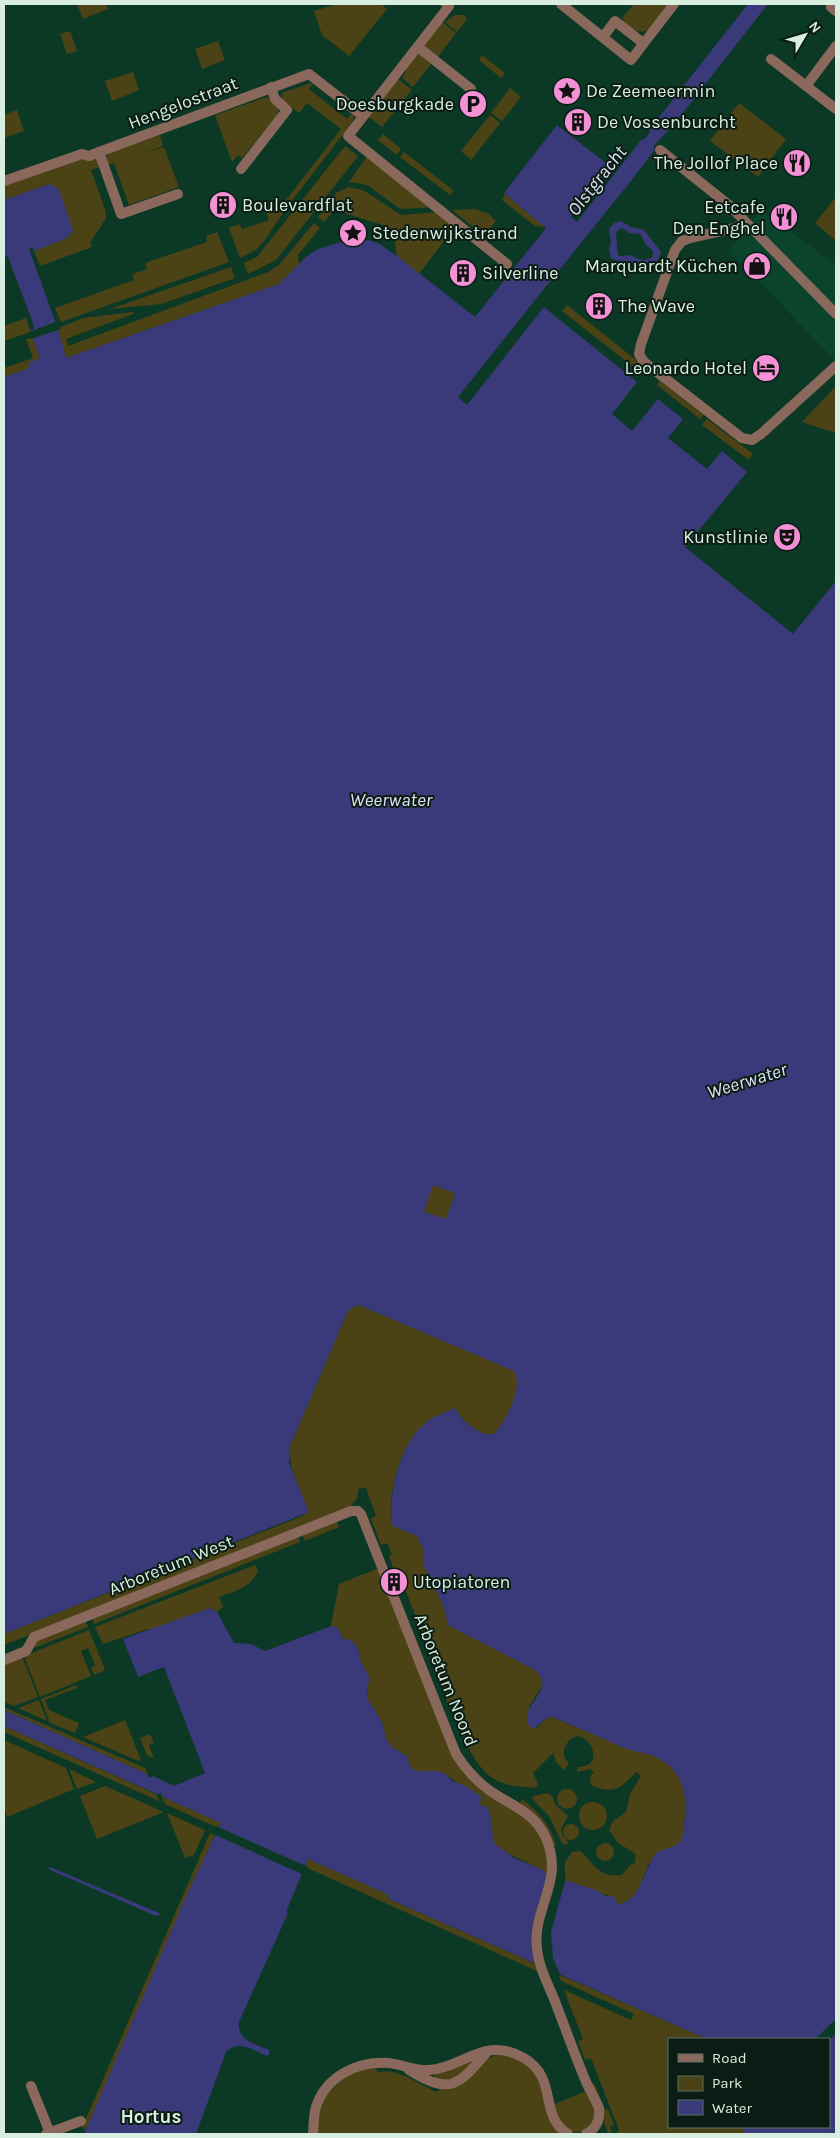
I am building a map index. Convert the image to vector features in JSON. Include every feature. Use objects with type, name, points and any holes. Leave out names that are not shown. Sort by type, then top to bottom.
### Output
[{"type":"street","points":[[446,4],[448,6],[418,47],[348,136],[507,264]]},
{"type":"street","points":[[561,4],[631,60],[674,4]]},
{"type":"street","points":[[833,4],[831,7],[836,11]]},
{"type":"street","points":[[603,37],[615,21],[643,43]]},
{"type":"street","points":[[806,86],[836,46]]},
{"type":"street","points":[[418,47],[471,89]]},
{"type":"street","points":[[771,59],[836,109]]},
{"type":"street","name":"Hengelostraat","points":[[4,182],[82,154],[89,156],[309,74],[363,116]]},
{"type":"street","points":[[241,168],[287,110],[275,99],[271,87]]},
{"type":"street","points":[[660,150],[730,206],[836,314]]},
{"type":"street","points":[[99,152],[120,214],[178,194]]},
{"type":"street","points":[[748,226],[682,241],[676,250],[641,344],[639,354],[644,362],[742,438],[752,440],[836,366]]},
{"type":"street","name":"Arboretum West","points":[[4,1660],[26,1651],[34,1637],[351,1511],[358,1511]]},
{"type":"street","name":"Arboretum Noord","points":[[358,1511],[361,1514],[381,1563],[456,1754],[477,1781],[491,1792],[523,1809],[536,1821],[546,1838],[552,1862],[552,1879],[540,1916],[536,1934],[536,1947],[542,1972],[587,2085],[595,2098],[599,2115],[596,2126],[586,2134]]},
{"type":"street","points":[[406,2068],[429,2070],[472,2054],[502,2050],[512,2052],[537,2068],[546,2083],[555,2122],[568,2134]]},
{"type":"street","points":[[313,2134],[316,2106],[326,2088],[348,2070],[372,2063],[391,2063],[406,2068],[435,2084],[450,2085],[467,2076],[488,2051]]},
{"type":"street","points":[[31,2086],[48,2134],[81,2121]]},
{"type":"shaded area","points":[[761,210],[836,265],[836,361],[729,251]]},
{"type":"green space","points":[[77,4],[106,4],[108,9],[83,19]]},
{"type":"green space","points":[[337,4],[381,4],[387,9],[349,56],[322,35],[314,11]]},
{"type":"green space","points":[[634,4],[670,4],[649,30],[638,31],[623,22],[623,17]]},
{"type":"green space","points":[[455,15],[464,15],[467,19],[457,32],[445,22]]},
{"type":"green space","points":[[442,22],[456,33],[436,59],[424,45]]},
{"type":"green space","points":[[70,31],[77,51],[67,54],[60,34]]},
{"type":"green space","points":[[218,41],[225,60],[202,69],[195,49]]},
{"type":"green space","points":[[419,54],[432,63],[413,87],[402,78],[406,72],[405,70],[416,55]]},
{"type":"green space","points":[[482,55],[505,73],[501,78],[479,60]]},
{"type":"green space","points":[[133,72],[139,90],[112,101],[105,81]]},
{"type":"green space","points":[[398,79],[412,90],[382,127],[368,116]]},
{"type":"green space","points":[[314,82],[309,89],[347,119],[352,113],[355,115],[351,124],[287,207],[265,240],[257,249],[240,258],[229,228],[240,224],[242,229],[269,220],[264,205],[269,202],[279,209],[341,129],[307,103],[299,113],[283,100],[281,95],[284,92]]},
{"type":"green space","points":[[510,88],[521,97],[502,121],[491,113]]},
{"type":"green space","points":[[267,97],[279,107],[277,115],[242,158],[238,155],[232,162],[215,115]]},
{"type":"green space","points":[[739,103],[786,139],[758,177],[710,141]]},
{"type":"green space","points":[[17,110],[24,131],[4,138],[4,115]]},
{"type":"green space","points":[[490,115],[500,123],[471,160],[461,151]]},
{"type":"green space","points":[[383,134],[401,149],[397,155],[378,140]]},
{"type":"green space","points":[[160,135],[163,146],[144,153],[164,147],[179,187],[129,205],[114,163],[107,165],[105,160],[108,153]]},
{"type":"green space","points":[[345,146],[358,156],[276,260],[248,274],[244,263],[257,257]]},
{"type":"green space","points":[[404,152],[453,190],[450,195],[400,157]]},
{"type":"green space","points":[[368,155],[433,207],[399,208],[367,185],[349,182]]},
{"type":"green space","points":[[95,157],[100,167],[91,170],[105,209],[106,218],[90,243],[92,247],[40,266],[34,251],[67,238],[49,184],[4,200],[4,185],[83,158]]},
{"type":"green space","points":[[348,187],[363,190],[401,215],[439,212],[456,225],[419,274],[397,256],[394,239],[386,226],[335,210],[324,222],[318,217],[336,193]]},
{"type":"green space","points":[[505,194],[545,227],[535,226],[502,200]]},
{"type":"green space","points":[[836,197],[836,241],[815,223]]},
{"type":"green space","points":[[475,209],[489,214],[496,221],[484,236],[452,210]]},
{"type":"green space","points":[[314,223],[320,228],[298,255],[299,264],[279,284],[66,358],[58,329],[61,327],[83,318],[133,312],[133,314],[66,339],[68,346],[268,272],[279,265]]},
{"type":"green space","points":[[217,232],[229,262],[61,322],[55,308],[134,280],[133,274],[147,269],[145,263],[207,242],[206,236]]},
{"type":"green space","points":[[231,267],[235,278],[161,304],[110,309]]},
{"type":"green space","points":[[567,305],[651,372],[645,376],[562,311]]},
{"type":"green space","points":[[26,318],[31,332],[4,341],[4,326]]},
{"type":"green space","points":[[33,338],[40,358],[30,368],[4,377],[4,368],[33,358],[26,339]]},
{"type":"green space","points":[[660,381],[703,415],[700,419],[657,385]]},
{"type":"green space","points":[[836,386],[836,433],[802,422]]},
{"type":"green space","points":[[707,419],[753,454],[749,460],[702,425]]},
{"type":"green space","points":[[433,1185],[455,1193],[446,1220],[423,1212]]},
{"type":"green space","points":[[359,1305],[515,1371],[517,1386],[512,1404],[504,1421],[494,1434],[483,1433],[472,1427],[455,1408],[421,1427],[405,1451],[396,1475],[393,1487],[392,1524],[417,1536],[424,1550],[424,1566],[444,1607],[448,1625],[535,1670],[542,1679],[542,1686],[529,1707],[535,1729],[547,1718],[552,1717],[623,1747],[661,1759],[679,1778],[685,1803],[682,1840],[674,1848],[654,1857],[646,1869],[634,1896],[619,1905],[613,1896],[596,1892],[565,1880],[565,1862],[572,1852],[580,1851],[602,1872],[614,1875],[622,1875],[630,1865],[635,1863],[636,1854],[618,1843],[609,1830],[613,1821],[626,1812],[630,1794],[641,1776],[636,1772],[626,1783],[611,1790],[591,1785],[590,1776],[594,1773],[590,1769],[577,1772],[577,1767],[587,1765],[593,1760],[591,1745],[579,1737],[572,1738],[566,1745],[564,1755],[569,1764],[564,1770],[556,1762],[553,1753],[533,1773],[538,1784],[536,1788],[505,1784],[494,1779],[485,1771],[470,1751],[451,1705],[448,1706],[446,1698],[448,1697],[397,1569],[394,1570],[389,1556],[392,1555],[387,1543],[381,1545],[371,1519],[376,1516],[366,1488],[359,1488],[357,1498],[349,1508],[4,1645],[4,1634],[305,1515],[303,1497],[291,1464],[290,1446],[347,1313],[351,1308]]},
{"type":"green space","points":[[336,1521],[339,1527],[305,1541],[302,1534]]},
{"type":"green space","points":[[298,1536],[300,1542],[94,1624],[92,1617]]},
{"type":"green space","points":[[255,1565],[258,1571],[251,1581],[236,1591],[219,1597],[223,1607],[217,1612],[213,1609],[207,1609],[153,1630],[148,1629],[103,1644],[95,1627]]},
{"type":"green space","points":[[379,1568],[453,1755],[521,1812],[541,1836],[548,1857],[548,1875],[502,1851],[494,1843],[487,1806],[479,1806],[460,1786],[442,1773],[423,1772],[413,1769],[409,1764],[407,1756],[393,1748],[386,1739],[382,1722],[367,1698],[369,1676],[360,1660],[358,1648],[351,1640],[344,1639],[331,1626],[339,1584]]},
{"type":"green space","points":[[85,1620],[88,1627],[34,1648],[38,1639]]},
{"type":"green space","points":[[89,1630],[105,1670],[94,1675],[91,1668],[95,1665],[88,1648],[81,1651],[91,1676],[40,1697],[24,1656]]},
{"type":"green space","points":[[22,1656],[38,1697],[14,1706],[4,1702],[4,1664]]},
{"type":"green space","points":[[76,1685],[77,1688],[45,1700],[49,1710],[79,1723],[75,1733],[50,1723],[41,1699]]},
{"type":"green space","points":[[39,1700],[47,1721],[18,1708]]},
{"type":"green space","points":[[4,1707],[145,1768],[149,1778],[147,1774],[4,1710]]},
{"type":"green space","points":[[125,1720],[141,1760],[138,1761],[83,1737]]},
{"type":"green space","points":[[4,1726],[156,1794],[159,1801],[4,1732]]},
{"type":"green space","points":[[150,1734],[154,1743],[149,1745],[154,1759],[147,1755],[140,1738]]},
{"type":"green space","points":[[4,1740],[66,1768],[74,1789],[7,1817],[4,1809]]},
{"type":"green space","points":[[69,1769],[96,1782],[77,1789]]},
{"type":"green space","points":[[105,1786],[164,1812],[97,1839],[80,1796]]},
{"type":"green space","points":[[567,1789],[574,1792],[577,1799],[574,1806],[567,1809],[560,1806],[557,1799],[560,1792]]},
{"type":"green space","points":[[160,1793],[163,1797],[221,1823],[218,1828],[165,1804]]},
{"type":"green space","points":[[547,1793],[553,1797],[555,1804],[568,1816],[561,1829],[568,1845],[562,1843],[549,1816],[532,1799],[533,1796]]},
{"type":"green space","points":[[522,1799],[543,1819],[551,1831],[556,1845],[552,1846],[532,1812],[520,1803]]},
{"type":"green space","points":[[593,1802],[603,1806],[607,1816],[603,1826],[593,1830],[583,1826],[579,1816],[583,1806]]},
{"type":"green space","points":[[167,1813],[205,1830],[194,1855],[185,1858]]},
{"type":"green space","points":[[571,1824],[579,1832],[571,1840],[563,1832]]},
{"type":"green space","points":[[210,1833],[215,1835],[86,2130],[82,2128]]},
{"type":"green space","points":[[601,1843],[609,1843],[614,1848],[612,1859],[601,1861],[596,1856],[596,1848]]},
{"type":"green space","points":[[308,1859],[387,1894],[389,1899],[536,1964],[539,1972],[305,1867]]},
{"type":"green space","points":[[558,1974],[705,2038],[668,2038],[668,2128],[743,2128],[743,2134],[618,2134],[617,2131],[619,2130],[591,2058],[585,2060],[578,2041],[583,2039],[564,1990],[631,2020],[634,2014],[561,1981]]},
{"type":"green space","points":[[482,2055],[459,2077],[436,2081],[433,2072]]},
{"type":"green space","points":[[498,2055],[514,2057],[533,2070],[561,2134],[316,2134],[319,2107],[326,2095],[344,2077],[374,2066],[378,2073],[384,2071],[399,2074],[436,2092],[491,2057]]},
{"type":"green space","points":[[594,2083],[605,2110],[608,2109],[614,2125],[610,2127],[612,2132],[608,2133],[591,2085]]},
{"type":"green space","points":[[586,2091],[595,2107],[595,2121],[582,2132],[570,2131],[563,2125],[553,2105]]},
{"type":"water","name":"Weerwater","points":[[748,4],[768,4],[675,123],[653,147],[655,149],[631,181],[535,300],[637,382],[612,414],[632,431],[658,399],[683,419],[668,438],[707,469],[722,451],[747,472],[685,547],[793,634],[836,581],[836,2134],[743,2134],[743,2128],[830,2128],[830,2038],[705,2038],[389,1899],[387,1894],[308,1859],[286,1912],[288,1913],[239,2022],[239,2028],[244,2037],[269,2050],[269,2055],[267,2056],[241,2046],[231,2048],[226,2052],[196,2134],[84,2134],[185,1899],[221,1823],[163,1797],[161,1793],[157,1794],[4,1726],[4,1710],[147,1774],[149,1778],[153,1776],[174,1786],[205,1773],[164,1667],[138,1677],[123,1639],[210,1608],[217,1612],[234,1643],[251,1644],[265,1651],[331,1626],[338,1628],[343,1639],[351,1640],[358,1648],[360,1660],[369,1676],[367,1698],[382,1722],[386,1739],[393,1748],[407,1756],[412,1768],[417,1771],[439,1771],[444,1773],[454,1782],[464,1785],[481,1796],[480,1806],[487,1806],[490,1814],[494,1843],[514,1858],[543,1870],[546,1874],[596,1890],[605,1896],[613,1896],[619,1905],[627,1901],[638,1890],[656,1853],[676,1845],[682,1839],[685,1797],[680,1780],[675,1772],[669,1765],[651,1755],[629,1750],[552,1717],[547,1718],[533,1729],[528,1723],[527,1717],[528,1711],[542,1687],[542,1680],[537,1672],[448,1625],[444,1607],[424,1566],[424,1550],[417,1536],[392,1524],[391,1512],[394,1484],[408,1444],[424,1424],[431,1419],[455,1408],[461,1418],[471,1427],[483,1433],[494,1434],[504,1421],[512,1404],[517,1386],[517,1378],[514,1371],[359,1305],[351,1308],[347,1313],[290,1446],[289,1463],[309,1512],[4,1634],[4,377],[30,368],[28,363],[40,358],[30,330],[34,329],[33,323],[8,257],[4,258],[4,200],[49,184],[59,189],[73,231],[67,238],[34,251],[32,247],[29,249],[58,329],[66,358],[279,284],[306,257],[318,249],[347,240],[368,240],[378,243],[475,317],[546,228],[504,193],[557,125],[611,167],[571,217],[577,222],[642,139],[644,140],[650,132],[649,130]],"holes":[[[433,1185],[455,1193],[446,1219],[424,1212]]]},
{"type":"water","points":[[621,221],[631,227],[644,230],[661,252],[657,262],[639,268],[611,258],[609,229],[614,223]],"holes":[[[622,228],[630,233],[640,234],[646,245],[653,251],[653,257],[642,260],[631,255],[618,255],[617,231]]]},
{"type":"water","points":[[50,1867],[160,1915],[156,1916],[48,1869]]},
{"type":"pier","points":[[535,300],[544,307],[467,405],[458,397]]},
{"type":"pier","points":[[58,321],[61,329],[31,339],[29,332]]},
{"type":"pier","points":[[216,1826],[308,1867],[304,1875],[213,1834]]},
{"type":"pier","points":[[548,1873],[566,1878],[551,1932],[553,1958],[561,1977],[536,1966],[532,1949],[533,1922]]},
{"type":"pier","points":[[836,2019],[836,2034],[830,2040],[830,2038],[816,2038]]},
{"type":"place","name":"De Zeemeermin","points":[[567,91]]},
{"type":"place","name":"Doesburgkade","points":[[473,104]]},
{"type":"place","name":"De Vossenburcht","points":[[578,122]]},
{"type":"place","name":"The Jollof Place","points":[[797,163]]},
{"type":"place","name":"Boulevardflat","points":[[223,205]]},
{"type":"place","name":"Eetcafe Den Enghel","points":[[784,217]]},
{"type":"place","name":"Stedenwijkstrand","points":[[353,233]]},
{"type":"place","name":"Marquardt Küchen","points":[[757,266]]},
{"type":"place","name":"Silverline","points":[[463,273]]},
{"type":"place","name":"The Wave","points":[[599,306]]},
{"type":"place","name":"Leonardo Hotel","points":[[766,368]]},
{"type":"place","name":"Kunstlinie","points":[[787,537]]},
{"type":"place","name":"Utopiatoren","points":[[394,1582]]},
{"type":"district","name":"Hortus","points":[[151,2117]]},
{"type":"water label","name":"Olstgracht","points":[[597,181]]}]
